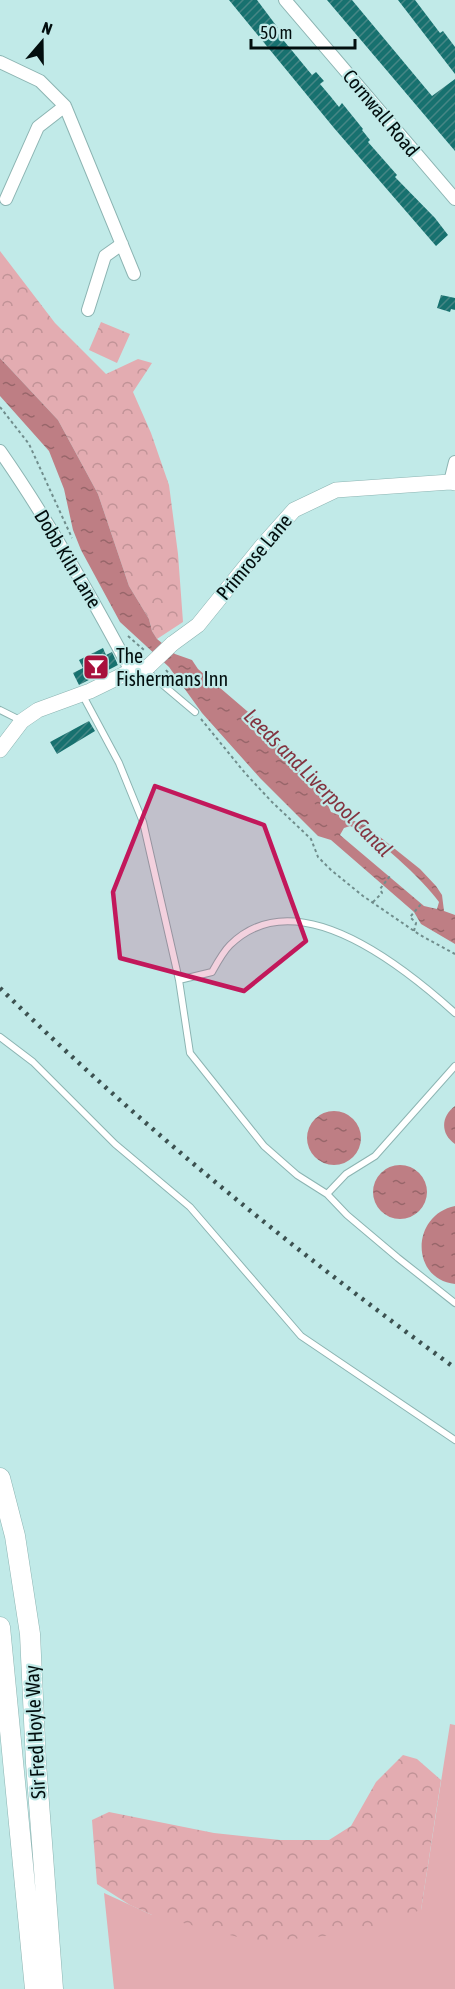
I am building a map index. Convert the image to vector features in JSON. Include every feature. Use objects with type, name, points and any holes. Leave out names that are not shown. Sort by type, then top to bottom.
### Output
[{"type":"highway","name":"Sir Fred Hoyle Way","points":[[0,1478],[15,1536],[30,1634],[36,1763],[53,1989]]},
{"type":"highway","name":"Sir Fred Hoyle Way","points":[[0,1627],[35,1989]]},
{"type":"street","name":"Cornwall Road","points":[[285,0],[455,199]]},
{"type":"street","points":[[0,62],[40,81],[65,106],[134,274]]},
{"type":"street","points":[[6,199],[38,127],[65,106]]},
{"type":"street","points":[[88,310],[105,256],[122,244]]},
{"type":"street","name":"Dobb Kiln Lane","points":[[0,451],[36,505],[105,622],[147,665]]},
{"type":"street","points":[[452,483],[455,462]]},
{"type":"street","name":"Primrose Lane","points":[[22,721],[38,710],[82,694],[147,665],[198,625],[294,510],[336,490],[452,483]]},
{"type":"street","points":[[0,750],[22,721]]},
{"type":"lane","points":[[147,665],[195,712]]},
{"type":"lane","points":[[82,694],[118,763],[142,822],[179,980],[190,1053],[264,1146],[297,1175],[327,1194],[347,1215],[455,1303]]},
{"type":"lane","points":[[0,710],[22,721]]},
{"type":"lane","points":[[179,980],[212,972],[230,945],[262,926],[285,921],[315,924],[346,935],[382,957],[424,985],[455,1013]]},
{"type":"lane","points":[[0,1037],[33,1062],[115,1144],[190,1207],[301,1336],[455,1440]]},
{"type":"lane","points":[[327,1194],[346,1174],[375,1156],[455,1066]]},
{"type":"path","points":[[0,407],[29,444],[75,545]]},
{"type":"path","points":[[124,630],[143,650],[147,665],[178,686]]},
{"type":"path","points":[[195,712],[251,780],[311,839],[318,857],[373,903],[414,931],[455,954]]},
{"type":"path","points":[[373,903],[382,893],[381,886],[390,876]]},
{"type":"path","points":[[414,931],[416,923],[410,917],[422,903]]},
{"type":"highlighted area","points":[[155,786],[264,825],[306,941],[244,991],[120,958],[113,892]]},
{"type":"green space","points":[[0,251],[55,323],[106,374],[138,359],[152,363],[133,392],[151,433],[169,485],[178,554],[183,622],[157,639],[149,619],[129,586],[98,494],[58,420],[0,358]]},
{"type":"green space","points":[[101,322],[130,334],[117,363],[89,350]]},
{"type":"green space","points":[[450,1724],[455,1725],[455,1989],[114,1989],[104,1893],[152,1915],[421,1910]]},
{"type":"green space","points":[[403,1755],[417,1759],[441,1780],[421,1910],[349,1934],[257,1942],[152,1915],[130,1905],[97,1884],[92,1820],[109,1812],[214,1833],[280,1840],[329,1840],[351,1826],[376,1782]]},
{"type":"water","points":[[0,358],[58,420],[98,494],[129,586],[149,619],[157,639],[175,654],[192,660],[198,669],[261,723],[326,801],[331,812],[365,825],[420,869],[442,895],[444,911],[455,915],[455,944],[421,924],[414,912],[331,840],[318,836],[260,778],[202,713],[169,667],[120,622],[81,550],[73,530],[64,489],[49,451],[0,396]],"holes":[[[350,826],[360,830],[385,848],[422,882],[439,902],[437,909],[424,906],[340,835],[344,828]]]},
{"type":"water","points":[[455,1106],[455,1144],[447,1135],[444,1125],[447,1115]]},
{"type":"water","points":[[334,1111],[344,1113],[353,1119],[359,1128],[361,1138],[359,1148],[353,1157],[344,1163],[334,1165],[324,1163],[315,1157],[309,1148],[307,1138],[309,1128],[315,1119],[324,1113]]},
{"type":"water","points":[[400,1165],[410,1167],[419,1173],[425,1182],[427,1192],[425,1202],[419,1211],[410,1217],[400,1219],[390,1217],[381,1211],[375,1202],[373,1192],[375,1182],[381,1173],[390,1167]]},
{"type":"water","points":[[455,1206],[455,1284],[440,1280],[430,1271],[424,1259],[422,1246],[424,1233],[430,1221],[441,1212]]},
{"type":"building","points":[[229,0],[257,0],[278,28],[275,30],[312,75],[316,72],[324,81],[320,84],[339,107],[342,103],[363,129],[370,140],[368,142],[397,175],[395,177],[435,218],[448,235],[436,246],[334,128]]},
{"type":"building","points":[[327,0],[352,0],[432,96],[455,79],[455,151]]},
{"type":"building","points":[[398,0],[415,0],[440,33],[443,31],[455,47],[455,74]]},
{"type":"building","points":[[441,295],[455,298],[455,310],[451,309],[450,312],[437,308]]},
{"type":"building","points":[[103,648],[106,655],[112,652],[118,665],[79,685],[73,673],[83,668],[79,660]]},
{"type":"building","points":[[89,721],[95,731],[57,754],[50,742]]},
{"type":"railway","points":[[0,988],[108,1090],[220,1186],[336,1279],[455,1368]]},
{"type":"place","name":"The Fishermans Inn","points":[[96,667]]},
{"type":"water label","name":"Leeds and Liverpool Canal","points":[[318,783]]}]
